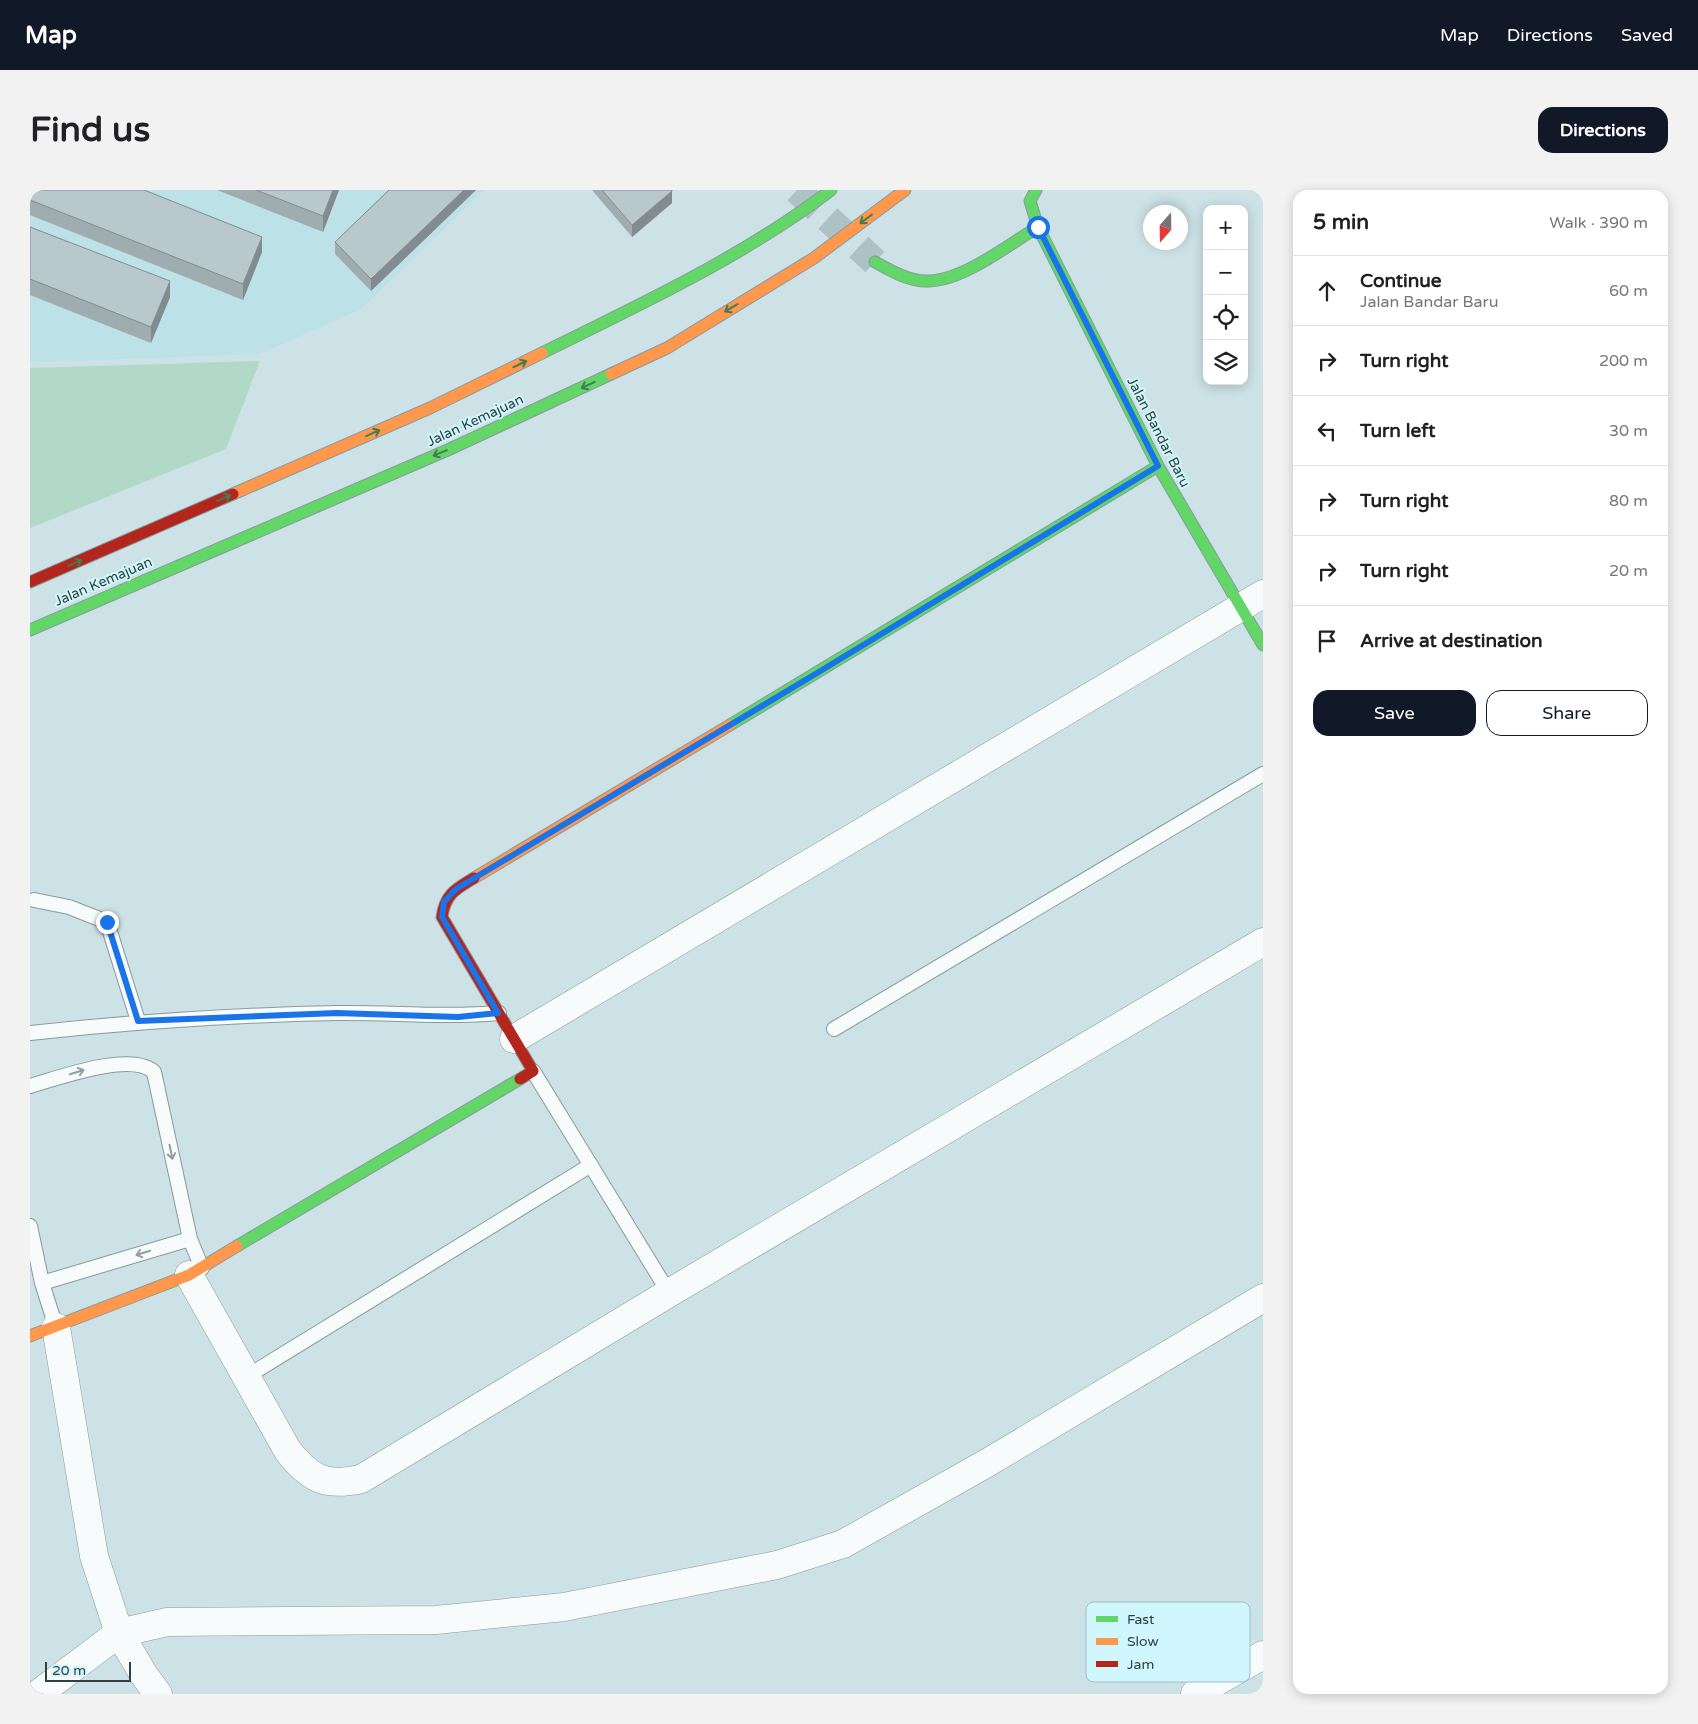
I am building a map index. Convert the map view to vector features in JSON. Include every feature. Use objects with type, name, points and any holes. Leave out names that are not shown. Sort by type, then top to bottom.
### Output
[{"type":"street","name":"Jalan Kemajuan","points":[[30,582],[430,408],[684,283],[797,216],[831,190]]},
{"type":"street","name":"Jalan Kemajuan","points":[[30,630],[450,449],[666,348],[814,258],[906,190]]},
{"type":"street","name":"Jalan Bandar Baru","points":[[1036,190],[1030,201],[1038,227],[1158,466],[1252,601],[1263,645]]},
{"type":"street","points":[[875,262],[895,273],[928,281],[948,278],[1038,227]]},
{"type":"street","points":[[30,1336],[195,1272],[533,1071],[442,917],[444,902],[456,889],[1158,466]]},
{"type":"street","points":[[514,1039],[1252,601]]},
{"type":"street","points":[[195,1272],[246,1377],[288,1451],[302,1468],[321,1480],[343,1483],[361,1479],[668,1293],[1263,942]]},
{"type":"street","points":[[38,1694],[119,1633],[167,1622],[436,1620],[564,1606],[777,1565],[843,1544],[906,1510],[1263,1298]]},
{"type":"street","points":[[56,1327],[94,1556],[119,1633],[144,1675],[158,1694]]},
{"type":"street","points":[[1250,1662],[1263,1655]]},
{"type":"street","points":[[1195,1694],[1216,1682]]},
{"type":"lane","points":[[834,1029],[1263,774]]},
{"type":"lane","points":[[34,900],[69,907],[107,922],[138,1021]]},
{"type":"lane","points":[[30,1033],[138,1021],[337,1013],[458,1017],[498,1013]]},
{"type":"lane","points":[[30,1086],[92,1067],[140,1064],[148,1066],[154,1072],[190,1239],[195,1272]]},
{"type":"lane","points":[[533,1071],[668,1293]]},
{"type":"lane","points":[[246,1377],[591,1165]]},
{"type":"lane","points":[[30,1226],[42,1283],[56,1327]]},
{"type":"lane","points":[[42,1283],[190,1239]]},
{"type":"shaded area","points":[[30,190],[484,190],[361,309],[260,354],[30,362]]},
{"type":"green space","points":[[260,361],[226,449],[30,528],[30,368]]},
{"type":"building","points":[[30,190],[144,190],[262,237],[243,284],[30,200]]},
{"type":"building","points":[[256,190],[333,190],[323,216]]},
{"type":"building","points":[[389,190],[464,190],[371,279],[335,242]]},
{"type":"building","points":[[602,190],[672,190],[672,191],[632,225]]},
{"type":"building","points":[[30,227],[170,281],[151,327],[30,279]]},
{"type":"tunnel","points":[[797,190],[875,262]]},
{"type":"traffic: fast","points":[[542,353],[654,298],[727,258],[763,237],[831,190]]},
{"type":"traffic: fast","points":[[1036,190],[1030,201],[1038,227],[1158,466],[1263,645]]},
{"type":"traffic: fast","points":[[875,262],[915,280],[943,279],[971,268],[1038,227]]},
{"type":"traffic: fast","points":[[30,630],[450,449],[611,374]]},
{"type":"traffic: fast","points":[[730,725],[1158,466]]},
{"type":"traffic: fast","points":[[237,1246],[520,1079]]},
{"type":"traffic: slow","points":[[611,374],[667,348],[814,258],[905,190]]},
{"type":"traffic: slow","points":[[233,494],[430,408],[542,353]]},
{"type":"traffic: slow","points":[[474,878],[730,725]]},
{"type":"traffic: slow","points":[[30,1336],[189,1275],[237,1246]]},
{"type":"traffic: jam","points":[[30,582],[233,494]]},
{"type":"traffic: jam","points":[[474,878],[452,893],[443,909],[442,917],[533,1071],[520,1079]]},
{"type":"route","points":[[107,922],[138,1021],[337,1013],[458,1017],[498,1013],[442,917],[444,902],[456,889],[1158,466],[1038,227]]}]
